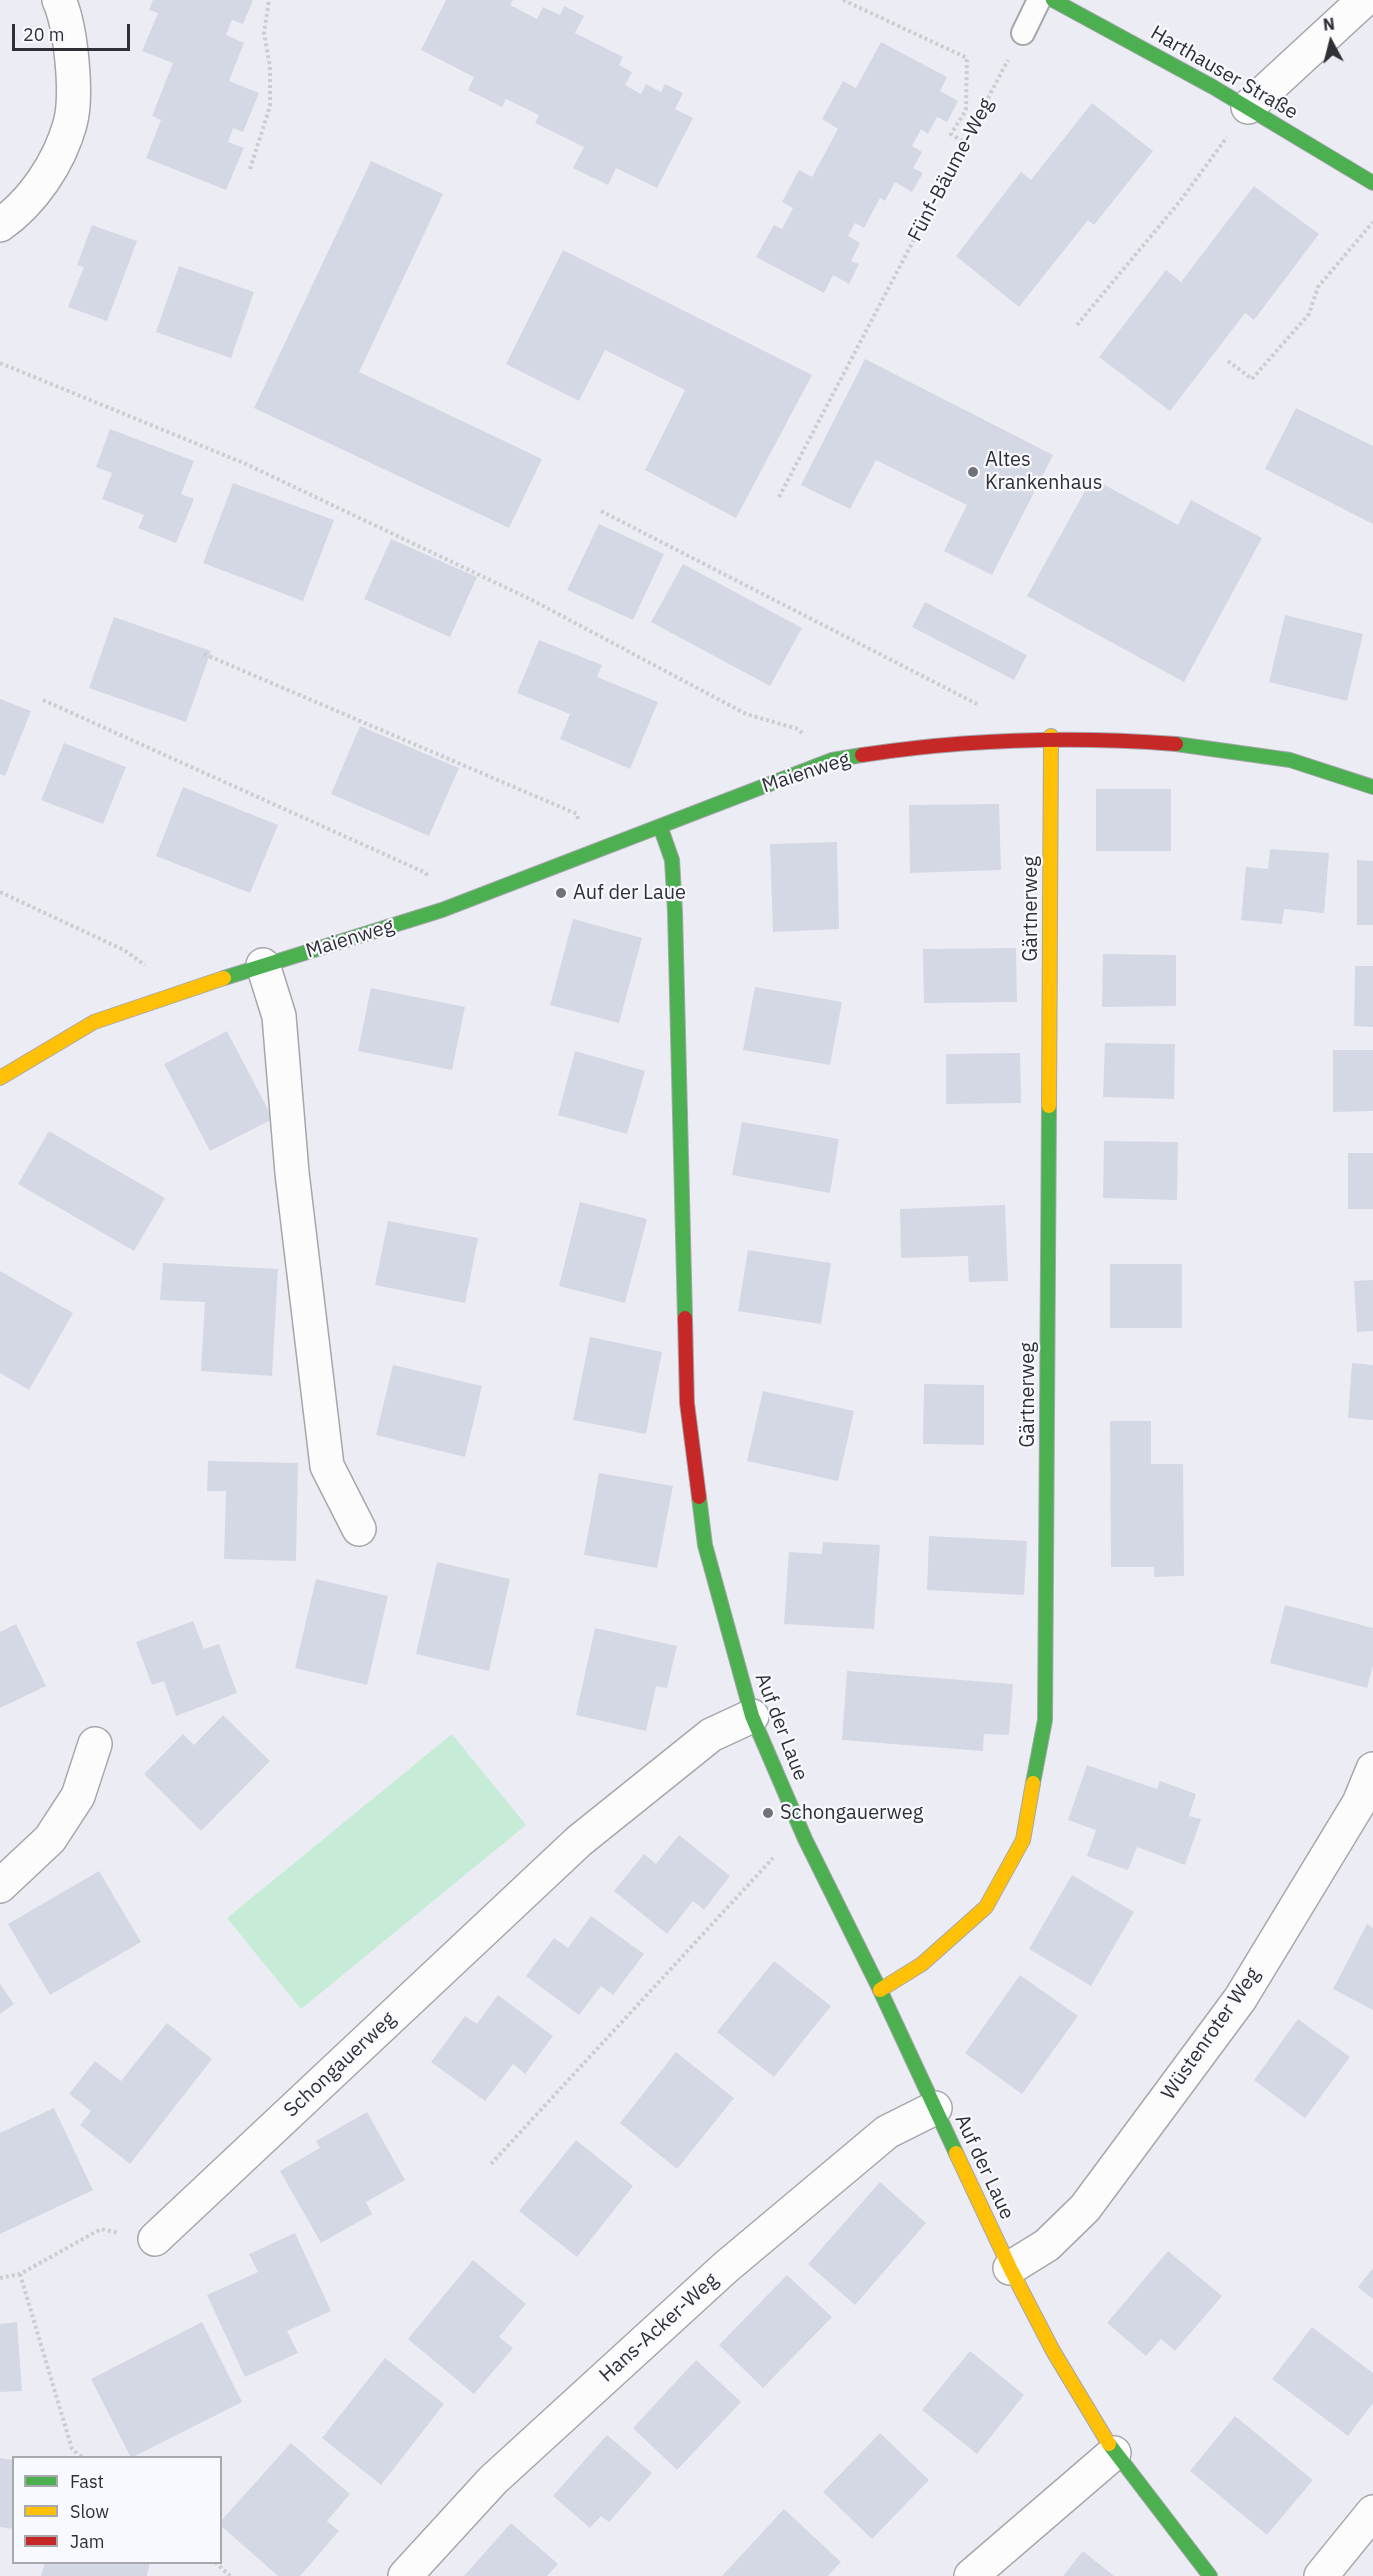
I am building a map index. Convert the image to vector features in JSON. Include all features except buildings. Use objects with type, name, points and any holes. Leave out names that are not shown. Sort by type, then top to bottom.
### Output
[{"type":"street","points":[[0,225],[12,217],[47,178],[71,123],[74,64],[59,0]]},
{"type":"street","name":"Harthauser Straße","points":[[1053,0],[1239,120],[1373,183]]},
{"type":"street","points":[[1239,120],[1364,0]]},
{"type":"street","name":"Maienweg","points":[[0,1078],[94,1022],[263,965],[441,910],[832,760],[899,748],[1051,736],[1193,744],[1298,761],[1373,787]]},
{"type":"street","name":"Gärtnerweg","points":[[880,1990],[922,1964],[986,1907],[1023,1840],[1046,1720],[1051,736]]},
{"type":"street","name":"Auf der Laue","points":[[660,826],[672,860],[675,912],[687,1403],[705,1545],[752,1716],[805,1839],[880,1990],[1010,2268],[1053,2351],[1114,2453],[1210,2576]]},
{"type":"street","points":[[263,965],[279,1016],[292,1173],[327,1466],[359,1529]]},
{"type":"street","name":"Schongauerweg","points":[[155,2239],[579,1841],[711,1735],[752,1716]]},
{"type":"street","points":[[0,1886],[50,1839],[78,1796],[95,1744]]},
{"type":"street","name":"Wüstenroter Weg","points":[[1010,2268],[1047,2245],[1085,2208],[1240,1999],[1359,1803],[1373,1769]]},
{"type":"street","name":"Hans-Acker-Weg","points":[[405,2576],[493,2480],[726,2268],[887,2132],[935,2108]]},
{"type":"street","points":[[971,2576],[1114,2453]]},
{"type":"street","points":[[1321,2576],[1373,2512]]},
{"type":"lane","points":[[1023,33],[1039,0]]},
{"type":"path","points":[[250,169],[270,106],[270,67],[264,33],[269,0]]},
{"type":"path","points":[[843,0],[967,58],[966,110],[951,134],[965,143]]},
{"type":"path","name":"Fünf-Bäume-Weg","points":[[779,497],[1023,33]]},
{"type":"path","points":[[1077,325],[1182,200],[1239,120]]},
{"type":"path","points":[[1228,361],[1252,379],[1309,314],[1318,287],[1373,222]]},
{"type":"path","points":[[0,363],[246,464],[532,600],[746,714],[798,729],[832,760]]},
{"type":"path","points":[[601,511],[978,704],[981,740]]},
{"type":"path","points":[[204,654],[577,814],[590,852]]},
{"type":"path","points":[[43,700],[426,873],[441,910]]},
{"type":"path","points":[[0,892],[124,950],[155,973],[164,998]]},
{"type":"path","points":[[491,2164],[779,1852],[805,1839]]},
{"type":"path","points":[[0,2278],[20,2274],[101,2229],[155,2239]]},
{"type":"path","points":[[20,2274],[72,2449],[82,2456]]},
{"type":"path","points":[[217,2564],[230,2576]]},
{"type":"green space","points":[[452,1734],[526,1825],[301,2009],[227,1918]]},
{"type":"traffic: fast","points":[[1053,0],[1213,87],[1373,183]]},
{"type":"traffic: fast","points":[[1176,744],[1290,760],[1373,787]]},
{"type":"traffic: fast","points":[[224,978],[442,910],[832,760],[862,755]]},
{"type":"traffic: fast","points":[[660,826],[672,860],[675,912],[685,1318]]},
{"type":"traffic: fast","points":[[1033,1783],[1045,1720],[1049,1106]]},
{"type":"traffic: fast","points":[[699,1497],[705,1545],[752,1716],[805,1839],[880,1990],[956,2153]]},
{"type":"traffic: fast","points":[[1109,2444],[1210,2576]]},
{"type":"traffic: slow","points":[[1049,1106],[1051,736]]},
{"type":"traffic: slow","points":[[0,1078],[94,1022],[224,978]]},
{"type":"traffic: slow","points":[[880,1990],[922,1964],[986,1907],[1023,1840],[1033,1783]]},
{"type":"traffic: slow","points":[[956,2153],[1010,2268],[1053,2351],[1109,2444]]},
{"type":"traffic: jam","points":[[862,755],[941,745],[1019,740],[1097,740],[1176,744]]},
{"type":"traffic: jam","points":[[685,1318],[687,1403],[699,1497]]},
{"type":"place","name":"Altes Krankenhaus","points":[[973,472]]},
{"type":"place","name":"Auf der Laue","points":[[561,893]]},
{"type":"place","name":"Schongauerweg","points":[[768,1813]]}]
